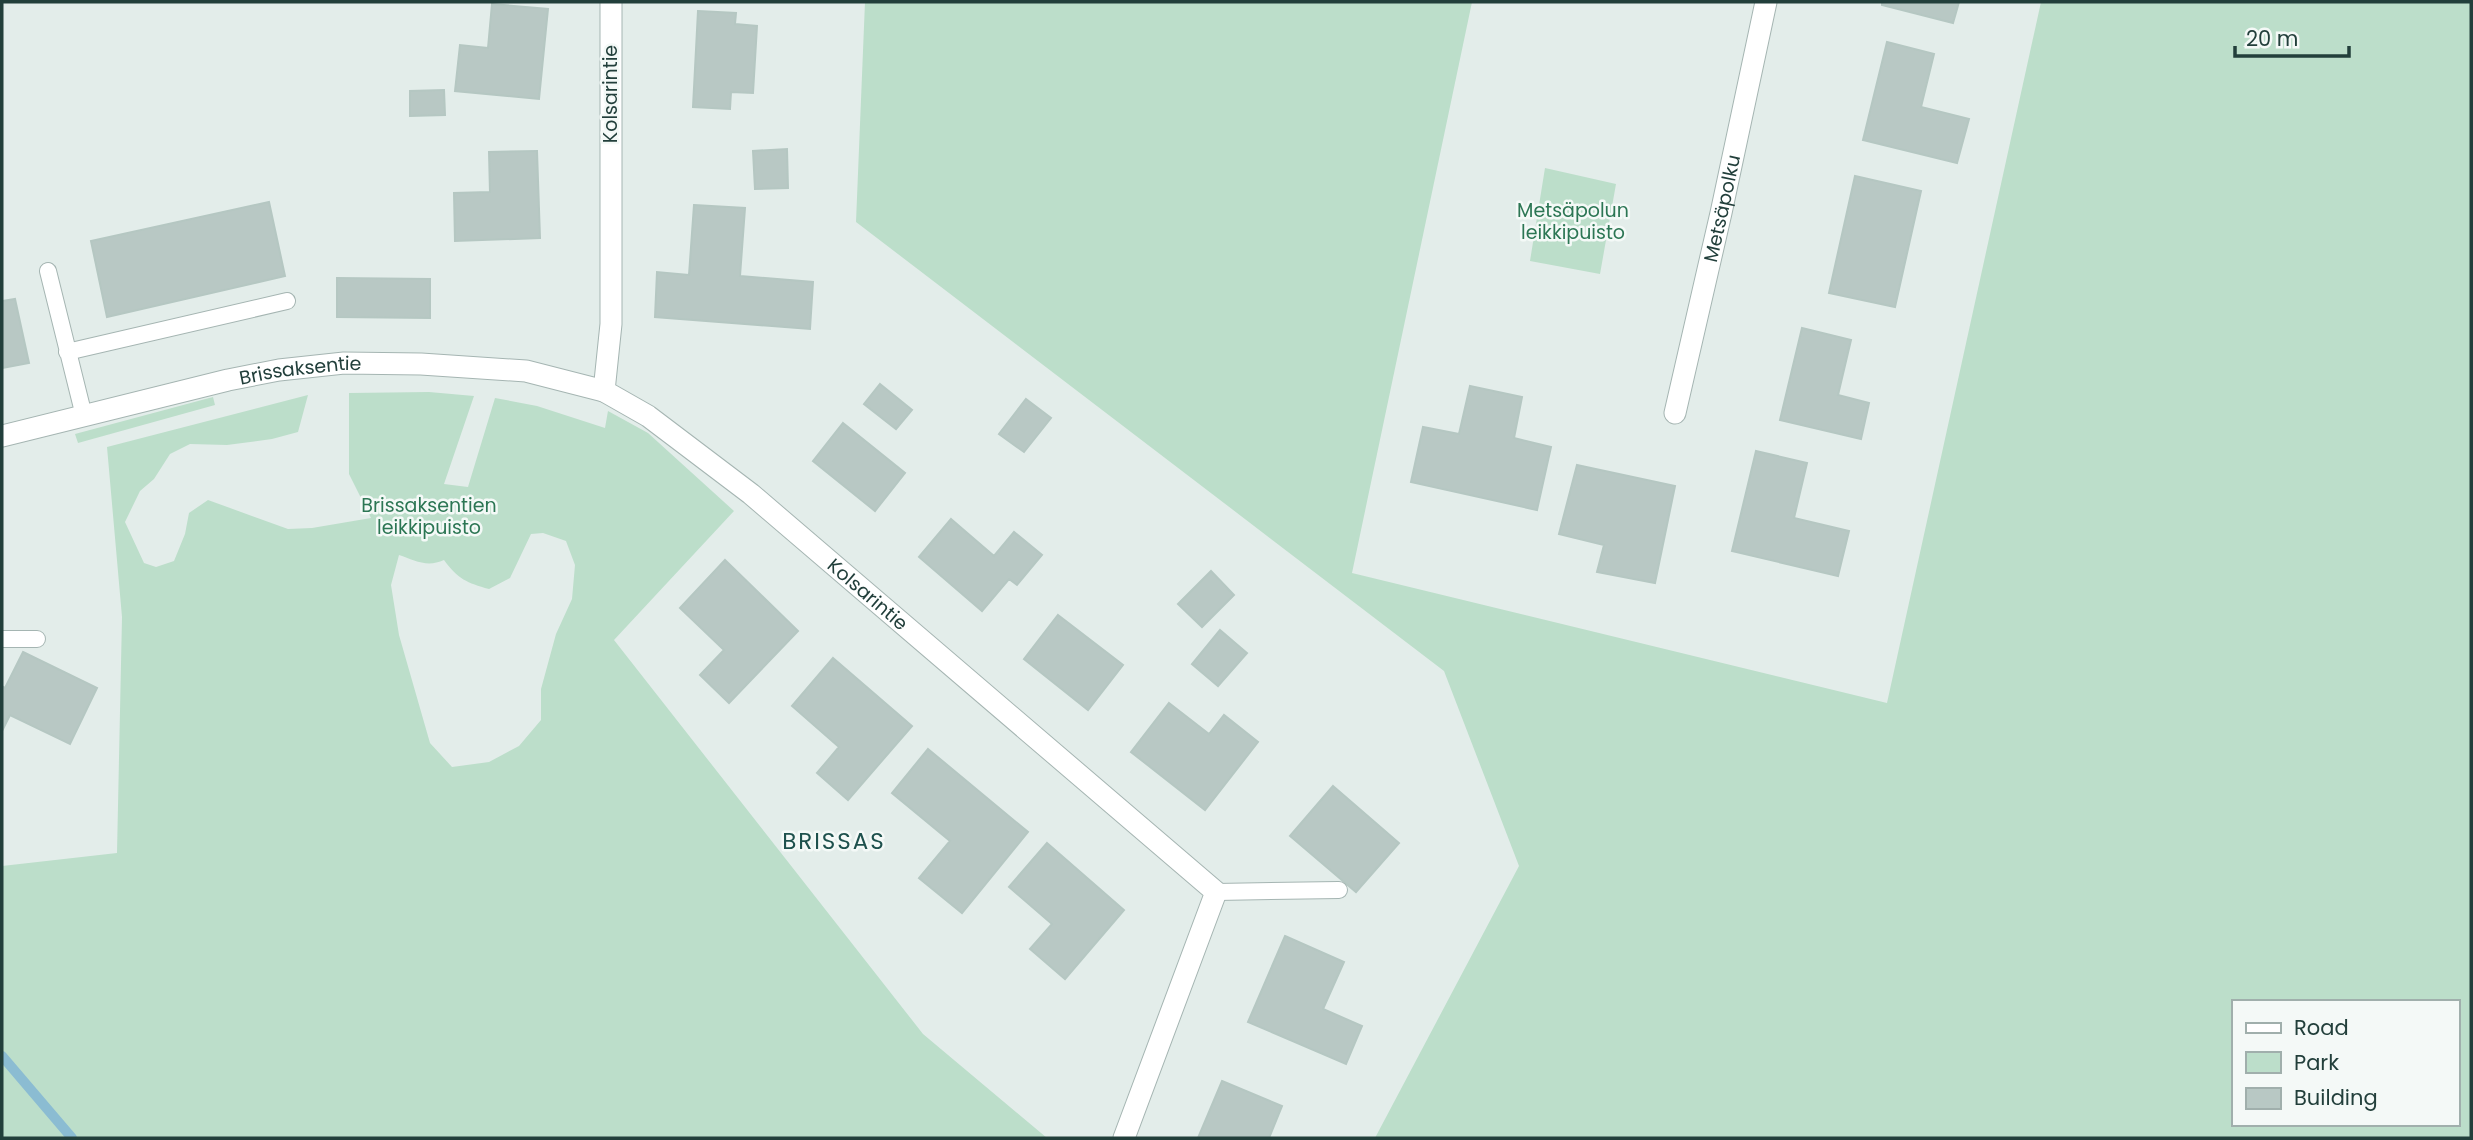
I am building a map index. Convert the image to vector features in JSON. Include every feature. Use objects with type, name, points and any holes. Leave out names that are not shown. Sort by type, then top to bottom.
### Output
[{"type":"street","name":"Kolsarintie","points":[[611,2],[611,324],[604,391],[648,416],[751,494],[1216,892]]},
{"type":"street","name":"Metsäpolku","points":[[1675,413],[1766,2]]},
{"type":"street","name":"Brissaksentie","points":[[2,436],[228,380],[279,370],[344,363],[421,364],[526,371],[604,391]]},
{"type":"street","points":[[1125,1138],[1216,892]]},
{"type":"lane","points":[[48,271],[84,416]]},
{"type":"lane","points":[[67,352],[287,301]]},
{"type":"lane","points":[[2,639],[37,639]]},
{"type":"lane","points":[[1216,892],[1339,890]]},
{"type":"green space","points":[[865,2],[1472,2],[1352,573],[1887,703],[2041,2],[2471,2],[2471,1138],[1375,1138],[1519,866],[1444,671],[856,222]]},
{"type":"green space","name":"Metsäpolun leikkipuisto","points":[[1545,168],[1616,184],[1600,274],[1530,261]]},
{"type":"green space","name":"Brissaksentien leikkipuisto","points":[[429,392],[474,396],[444,484],[468,487],[495,398],[537,406],[605,428],[608,411],[648,433],[734,511],[614,640],[923,1034],[1047,1138],[2,1138],[2,866],[117,853],[122,617],[107,447],[308,395],[298,432],[272,439],[227,445],[190,444],[170,454],[154,479],[140,491],[125,522],[144,563],[156,567],[174,561],[185,534],[189,513],[208,500],[288,529],[312,528],[371,518],[349,474],[349,393]],"holes":[[[543,533],[566,541],[575,565],[572,599],[556,634],[541,689],[541,720],[519,746],[489,762],[452,767],[430,743],[399,635],[391,585],[399,555],[426,563],[444,560],[463,579],[489,589],[510,578],[531,534]]]},
{"type":"green space","points":[[213,397],[215,405],[78,443],[75,434]]},
{"type":"building","points":[[1882,2],[1959,2],[1953,23],[1882,5]]},
{"type":"building","points":[[492,4],[548,9],[539,99],[455,91],[460,45],[488,48]]},
{"type":"building","points":[[698,11],[736,13],[735,24],[757,26],[753,93],[731,92],[730,109],[693,107]]},
{"type":"building","points":[[1887,42],[1934,54],[1921,107],[1969,119],[1957,163],[1863,140]]},
{"type":"building","points":[[444,90],[445,115],[410,116],[410,91]]},
{"type":"building","points":[[787,149],[788,188],[755,189],[753,151]]},
{"type":"building","points":[[537,151],[540,238],[455,241],[454,193],[490,192],[489,152]]},
{"type":"building","points":[[1855,176],[1921,191],[1895,307],[1829,293]]},
{"type":"building","points":[[269,202],[285,276],[107,317],[91,241]]},
{"type":"building","points":[[694,205],[745,208],[740,276],[813,282],[810,329],[655,317],[657,272],[689,275]]},
{"type":"building","points":[[337,278],[430,279],[430,318],[337,317]]},
{"type":"building","points":[[15,299],[29,363],[2,368],[2,301]]},
{"type":"building","points":[[1802,328],[1851,340],[1838,395],[1869,403],[1861,439],[1780,420]]},
{"type":"building","points":[[880,384],[912,410],[896,429],[864,404]]},
{"type":"building","points":[[1470,386],[1522,397],[1514,438],[1551,447],[1537,510],[1411,482],[1423,427],[1459,434]]},
{"type":"building","points":[[1026,399],[1051,418],[1024,452],[999,434]]},
{"type":"building","points":[[843,423],[905,473],[875,511],[813,461]]},
{"type":"building","points":[[1756,451],[1807,463],[1794,518],[1849,531],[1838,576],[1732,551]]},
{"type":"building","points":[[1577,465],[1675,486],[1655,583],[1597,572],[1604,545],[1559,534]]},
{"type":"building","points":[[951,519],[994,556],[1014,532],[1042,555],[1017,585],[1009,579],[982,611],[919,557]]},
{"type":"building","points":[[725,560],[798,631],[729,703],[700,675],[724,650],[680,608]]},
{"type":"building","points":[[1211,571],[1234,595],[1202,627],[1178,604]]},
{"type":"building","points":[[1058,615],[1123,665],[1088,710],[1024,659]]},
{"type":"building","points":[[1220,630],[1247,653],[1218,686],[1192,664]]},
{"type":"building","points":[[23,652],[97,688],[70,744],[10,715],[2,731],[2,686],[5,688]]},
{"type":"building","points":[[833,658],[912,726],[848,800],[817,773],[839,747],[792,706]]},
{"type":"building","points":[[1169,703],[1209,734],[1224,715],[1258,742],[1205,810],[1131,752]]},
{"type":"building","points":[[928,749],[1028,832],[962,913],[919,878],[950,841],[892,793]]},
{"type":"building","points":[[1333,786],[1399,843],[1356,892],[1290,836]]},
{"type":"building","points":[[1047,843],[1124,910],[1065,979],[1030,949],[1052,924],[1009,887]]},
{"type":"building","points":[[1285,936],[1344,962],[1323,1009],[1362,1026],[1346,1064],[1248,1022]]},
{"type":"building","points":[[1222,1081],[1282,1106],[1269,1138],[1198,1138]]},
{"type":"waterway","points":[[2,1056],[72,1138]]},
{"type":"district","name":"BRISSAS","points":[[834,841]]}]
